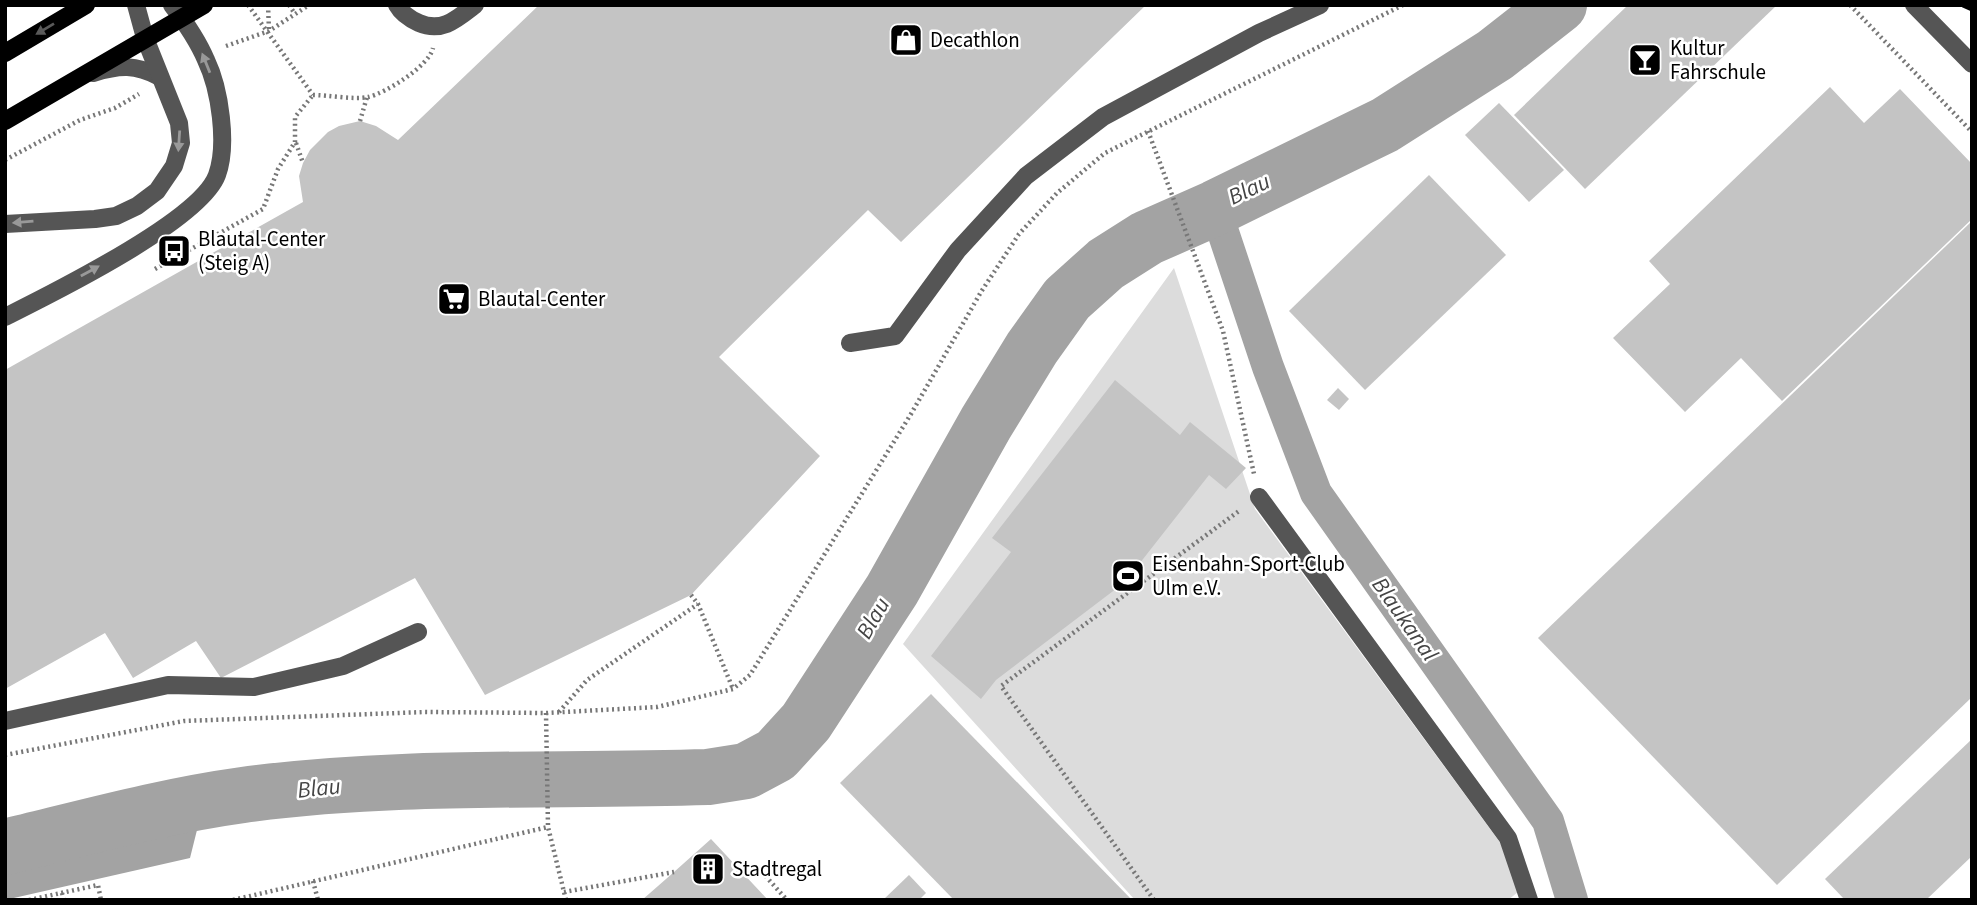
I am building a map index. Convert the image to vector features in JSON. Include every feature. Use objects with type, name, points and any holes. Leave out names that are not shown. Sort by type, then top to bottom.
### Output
[{"type":"main road","points":[[5,53],[86,5]]},
{"type":"main road","points":[[5,121],[145,38],[177,11],[204,5]]},
{"type":"street","points":[[5,224],[116,216],[137,206],[157,191],[174,166],[181,143],[179,122],[145,38],[136,5]]},
{"type":"street","points":[[397,5],[400,11],[412,20],[437,28],[456,20],[475,5]]},
{"type":"street","points":[[850,343],[895,336],[958,250],[1026,176],[1103,117],[1259,33],[1320,5]]},
{"type":"street","points":[[1914,5],[1972,64]]},
{"type":"street","points":[[5,317],[164,229],[197,202],[216,177],[221,153],[219,110],[205,58],[177,11]]},
{"type":"street","points":[[77,78],[110,68],[128,66],[143,68],[160,77]]},
{"type":"street","points":[[5,299],[30,305]]},
{"type":"street","points":[[1259,497],[1508,838],[1529,900]]},
{"type":"street","points":[[5,721],[168,685],[254,687],[343,666],[418,632]]},
{"type":"path","points":[[248,5],[313,94]]},
{"type":"path","points":[[268,5],[269,31]]},
{"type":"path","points":[[289,5],[295,14]]},
{"type":"path","points":[[5,755],[184,721],[425,712],[546,713],[657,707],[733,688],[750,675],[911,414],[981,292],[1019,234],[1057,192],[1105,153],[1404,5]]},
{"type":"path","points":[[1850,5],[1972,132]]},
{"type":"path","points":[[313,94],[367,97],[401,81],[431,56],[437,28]]},
{"type":"path","points":[[303,163],[295,142],[295,117],[313,94]]},
{"type":"path","points":[[360,121],[367,97]]},
{"type":"path","points":[[1148,131],[1223,331],[1259,497],[1001,686],[1154,900]]},
{"type":"path","points":[[155,269],[263,209],[278,169],[295,142]]},
{"type":"path","points":[[174,251],[177,257]]},
{"type":"path","points":[[691,595],[698,604],[733,688]]},
{"type":"path","points":[[559,712],[587,680],[698,604]]},
{"type":"path","points":[[546,713],[548,827],[566,900]]},
{"type":"path","points":[[233,900],[548,827]]},
{"type":"path","points":[[736,866],[761,871],[788,900]]},
{"type":"path","points":[[564,892],[674,872]]},
{"type":"path","points":[[313,881],[318,900]]},
{"type":"path","points":[[29,900],[98,885],[101,900]]},
{"type":"path","points":[[62,892],[64,900]]},
{"type":"shaded area","name":"Eisenbahn-Sport-Club Ulm e.V.","points":[[1174,268],[1255,509],[1504,848],[1518,892],[1508,900],[1135,900],[903,644]]},
{"type":"shaded area","points":[[204,802],[190,858],[5,900],[5,847]]},
{"type":"building","name":"Blautal-Center","points":[[539,5],[1146,5],[901,242],[868,210],[719,357],[820,456],[691,595],[485,695],[415,578],[221,678],[196,641],[133,678],[105,633],[5,689],[5,370],[303,202],[299,176],[303,163],[310,150],[328,132],[360,121],[376,126],[398,140]]},
{"type":"building","name":"Kultur Fahrschule","points":[[1628,5],[1777,5],[1585,189],[1514,115]]},
{"type":"building","points":[[1830,87],[1864,123],[1900,89],[1972,164],[1972,219],[1782,401],[1741,358],[1685,412],[1613,338],[1670,284],[1649,261]]},
{"type":"building","points":[[1499,103],[1564,170],[1529,202],[1465,135]]},
{"type":"building","points":[[1429,175],[1506,255],[1365,390],[1289,311]]},
{"type":"building","points":[[1972,221],[1972,697],[1777,885],[1538,638]]},
{"type":"building","points":[[1115,380],[1180,435],[1190,422],[1246,468],[1226,489],[1209,475],[1125,582],[996,680],[981,699],[931,656],[1011,552],[992,538]]},
{"type":"building","points":[[1338,388],[1349,399],[1339,410],[1327,400]]},
{"type":"building","points":[[931,694],[1132,900],[954,900],[840,783]]},
{"type":"building","points":[[1972,739],[1972,856],[1926,900],[1845,900],[1825,879]]},
{"type":"building","name":"Stadtregal","points":[[711,839],[768,900],[642,900],[674,872]]},
{"type":"building","points":[[909,875],[926,893],[919,900],[883,900]]},
{"type":"waterway","name":"Blau","points":[[5,847],[153,811],[301,788],[417,781],[708,777],[746,771],[776,755],[806,722],[892,590],[986,423],[1032,348],[1067,299],[1106,264],[1147,238],[1385,125],[1495,55],[1559,5]]},
{"type":"waterway","name":"Blaukanal","points":[[1215,208],[1268,367],[1316,493],[1548,821],[1572,900]]},
{"type":"railway","points":[[1963,5],[1972,9]]},
{"type":"place","name":"Decathlon","points":[[906,40]]},
{"type":"place","name":"Kultur Fahrschule","points":[[1645,60]]},
{"type":"place","name":"Blautal-Center (Steig A)","points":[[174,251]]},
{"type":"place","name":"Blautal-Center","points":[[454,299]]},
{"type":"place","name":"Eisenbahn-Sport-Club Ulm e.V.","points":[[1128,576]]},
{"type":"place","name":"Stadtregal","points":[[708,869]]}]
